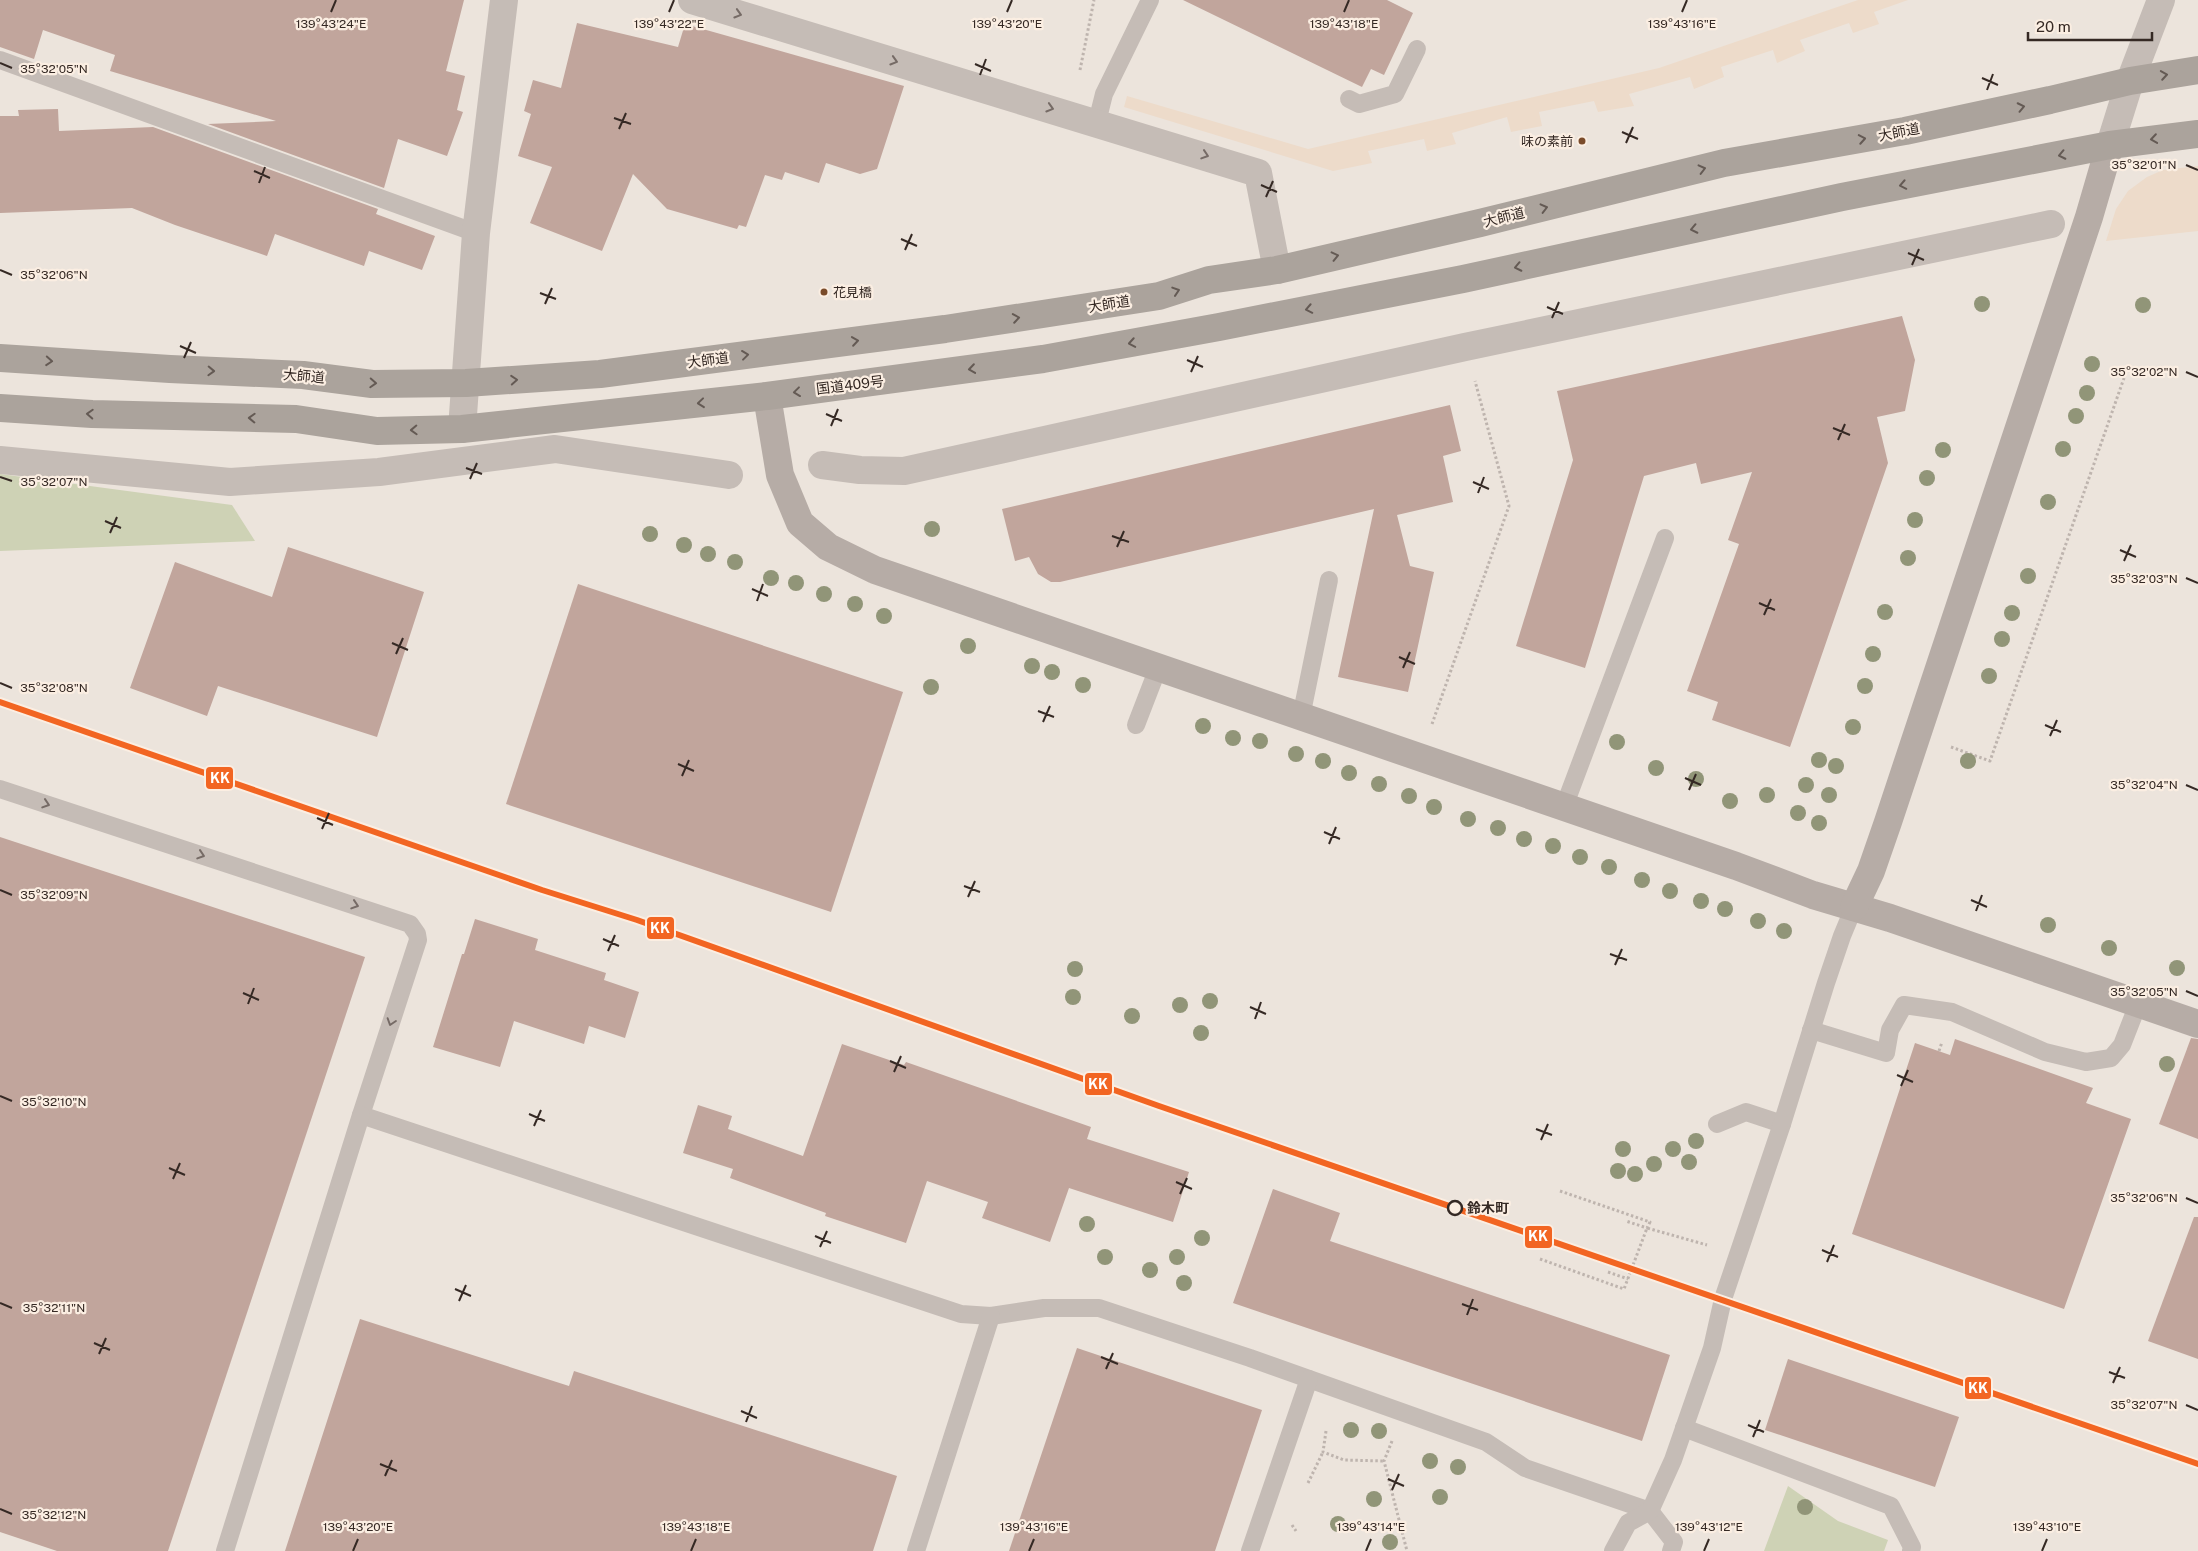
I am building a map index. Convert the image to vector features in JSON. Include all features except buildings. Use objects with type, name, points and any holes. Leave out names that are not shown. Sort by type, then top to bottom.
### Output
[{"type":"highway","name":"大師道","points":[[0,358],[170,370],[303,375],[372,384],[466,383],[600,374],[945,329],[1159,296],[1209,280],[1277,270],[1480,224],[1724,163],[1905,131],[2130,81],[2198,70]]},
{"type":"highway","points":[[2110,145],[2198,134]]},
{"type":"highway","name":"国道409号","points":[[767,396],[1043,359],[1219,327],[1463,279],[1833,199],[2110,145]]},
{"type":"highway","points":[[0,408],[92,414],[296,419],[377,431],[462,429],[767,396]]},
{"type":"street","points":[[462,429],[476,233],[504,0]]},
{"type":"street","points":[[692,0],[1097,122],[1258,173],[1277,270]]},
{"type":"street","points":[[1854,907],[1871,871],[1888,822],[2088,217],[2130,81],[2161,0]]},
{"type":"street","points":[[822,465],[860,470],[904,471],[1465,347],[2051,224]]},
{"type":"street","points":[[767,396],[780,475],[800,523],[828,547],[875,570],[1736,866],[1813,895],[1854,907],[2198,1024]]},
{"type":"street","points":[[0,460],[230,482],[379,472],[555,449],[729,475]]},
{"type":"lane","points":[[1097,122],[1104,94],[1150,0]]},
{"type":"lane","points":[[1349,99],[1359,104],[1395,94],[1417,49]]},
{"type":"lane","points":[[0,60],[476,233]]},
{"type":"lane","points":[[1564,807],[1665,538]]},
{"type":"lane","points":[[1301,717],[1329,580]]},
{"type":"lane","points":[[1136,725],[1158,668]]},
{"type":"lane","points":[[0,789],[410,924],[417,934],[418,940],[361,1115],[225,1551]]},
{"type":"lane","points":[[1613,1551],[1628,1523],[1650,1511],[1673,1460],[1712,1348],[1723,1299],[1782,1124],[1811,1030],[1842,936],[1854,907]]},
{"type":"lane","points":[[1811,1030],[1886,1053],[1890,1030],[1904,1005],[1952,1012],[2046,1052],[2086,1062],[2111,1058],[2122,1045],[2138,1004]]},
{"type":"lane","points":[[1717,1124],[1746,1112],[1782,1124]]},
{"type":"lane","points":[[361,1115],[961,1314],[991,1316],[1044,1308],[1099,1308],[1486,1442],[1525,1468],[1650,1511],[1674,1542],[1671,1551]]},
{"type":"lane","points":[[916,1551],[991,1316]]},
{"type":"lane","points":[[1254,1550],[1308,1379]]},
{"type":"lane","points":[[1684,1428],[1892,1506],[1912,1547],[1911,1551]]},
{"type":"path","points":[[1070,114],[1094,0]]},
{"type":"path","points":[[1430,730],[1509,506],[1465,347]]},
{"type":"path","points":[[1946,745],[1990,760],[2124,378]]},
{"type":"path","points":[[1540,1259],[1624,1289],[1650,1222],[1560,1191]]},
{"type":"path","points":[[1626,1221],[1707,1245]]},
{"type":"path","points":[[1608,1272],[1628,1279]]},
{"type":"path","points":[[1326,1431],[1323,1452],[1344,1460],[1384,1461]]},
{"type":"path","points":[[1395,1434],[1384,1461],[1407,1551]]},
{"type":"green space","points":[[0,474],[232,505],[255,541],[0,551]]},
{"type":"green space","points":[[1788,1486],[1838,1521],[1888,1540],[1884,1551],[1764,1551]]},
{"type":"shaded area","points":[[1858,0],[1908,0],[1874,12],[1879,24],[1853,33],[1849,23],[1800,40],[1805,51],[1777,63],[1773,50],[1721,67],[1724,77],[1694,89],[1690,77],[1629,94],[1634,106],[1598,112],[1594,101],[1539,112],[1542,126],[1511,132],[1507,117],[1452,133],[1456,144],[1427,151],[1424,139],[1368,151],[1372,163],[1333,171],[1124,107],[1127,96],[1308,149],[1659,68]]},
{"type":"shaded area","points":[[2198,166],[2198,231],[2106,241],[2116,209],[2128,191],[2147,177],[2163,170]]},
{"type":"transit line","name":"KK","points":[[0,702],[542,890],[637,920],[1159,1106],[2198,1464]]},
{"type":"place","name":"味の素前","points":[[1582,141]]},
{"type":"place","name":"花見橋","points":[[824,292]]},
{"type":"place","name":"鈴木町","points":[[1455,1208]]}]
